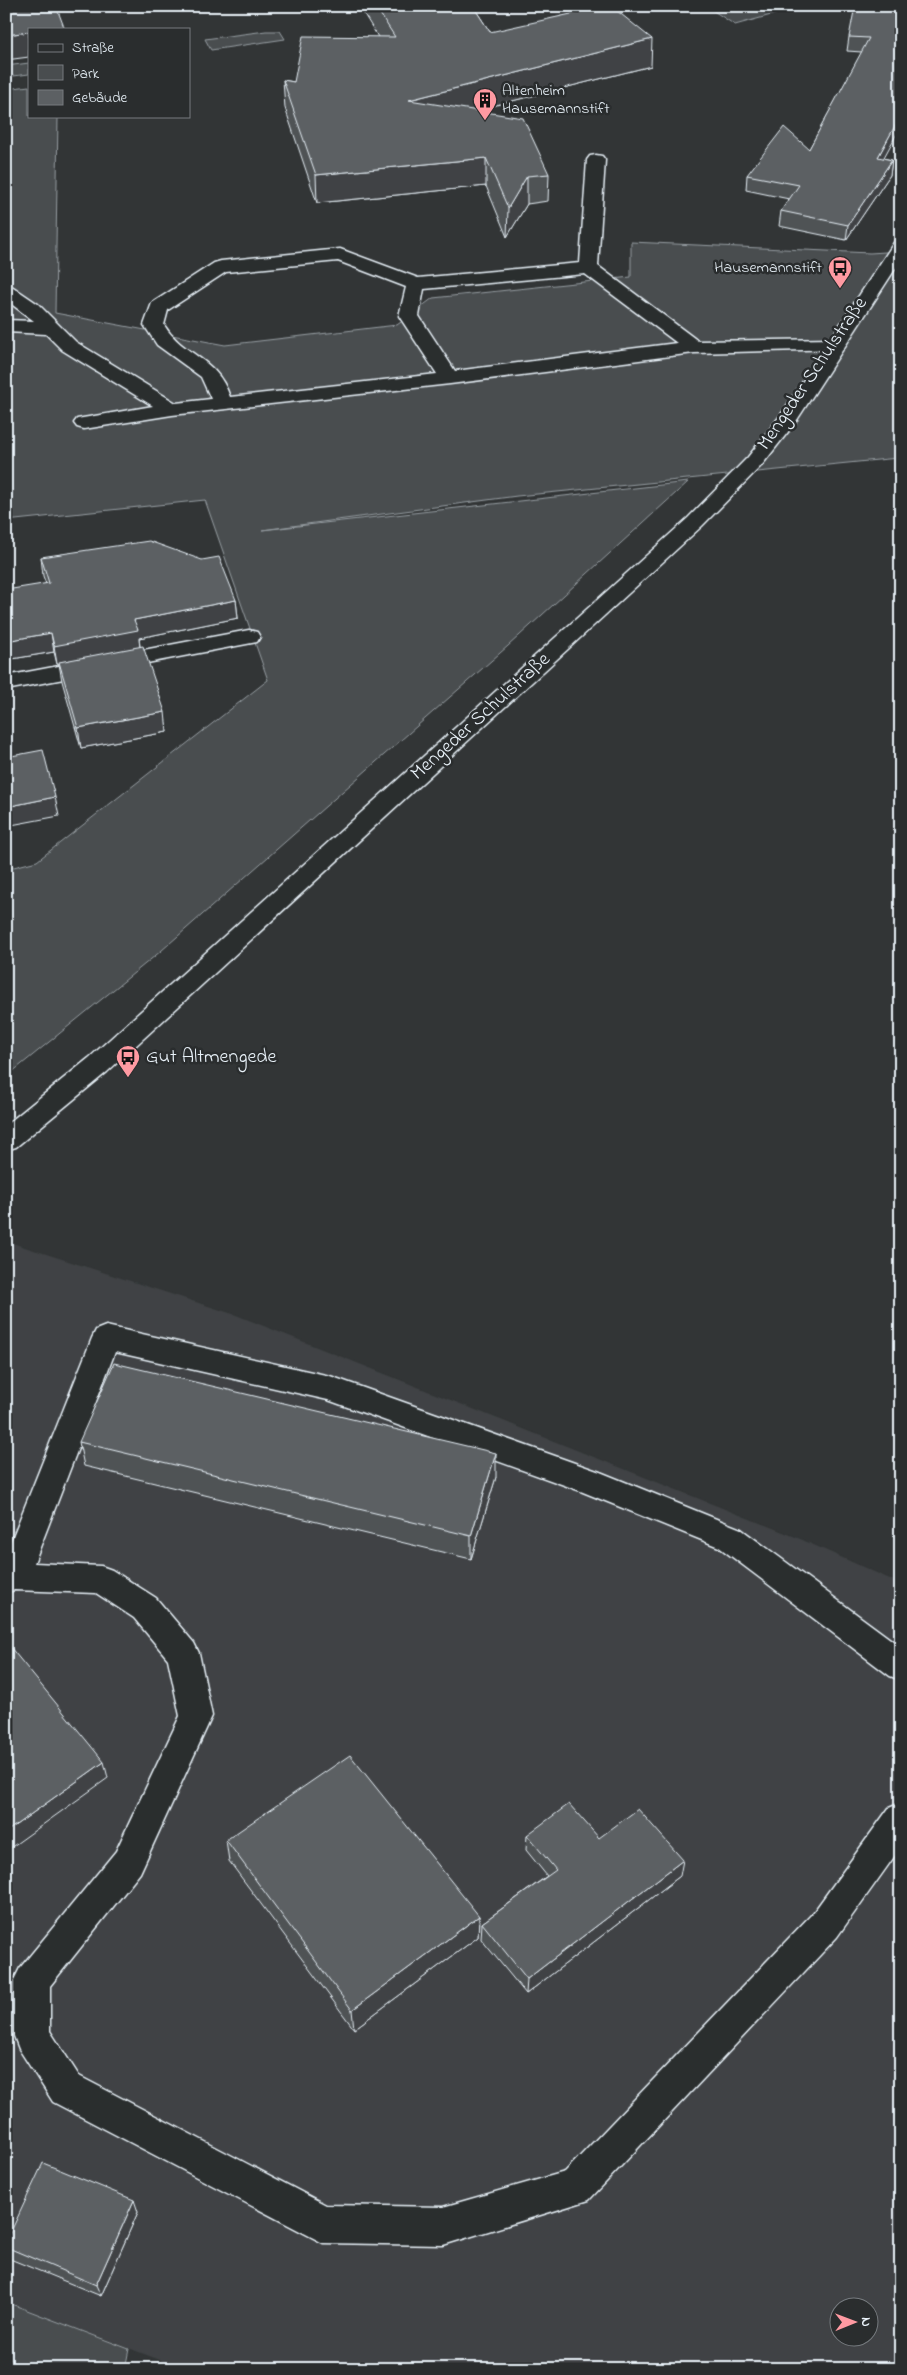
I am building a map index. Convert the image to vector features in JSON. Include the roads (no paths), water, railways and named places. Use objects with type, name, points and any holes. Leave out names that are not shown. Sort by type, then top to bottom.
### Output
[{"type":"main road","points":[[589,268],[596,160]]},
{"type":"main road","name":"Mengeder Schulstraße","points":[[6,1140],[98,1065],[695,522],[766,447],[788,419],[901,245]]},
{"type":"main road","points":[[222,403],[216,385],[208,373],[164,341],[154,325],[159,307],[221,267],[340,255],[416,284],[589,268],[694,348]]},
{"type":"main road","points":[[416,284],[409,316],[450,378]]},
{"type":"main road","points":[[6,290],[31,308],[69,346],[172,409]]},
{"type":"main road","points":[[6,326],[51,328]]},
{"type":"main road","points":[[84,422],[172,409],[694,348],[834,346]]},
{"type":"main road","points":[[6,683],[249,637]]},
{"type":"main road","points":[[901,1666],[730,1538],[589,1481],[330,1388],[106,1338],[10,1577],[101,1580],[145,1608],[183,1653],[196,1716],[128,1862],[32,1980],[32,2036],[66,2089],[323,2224],[443,2226],[576,2187],[826,1925],[901,1819]]},
{"type":"place","name":"Altenheim Hausemannstift","points":[[485,121]]},
{"type":"place","name":"Hausemannstift","points":[[840,289]]},
{"type":"place","name":"Gut Altmengede","points":[[128,1078]]}]
